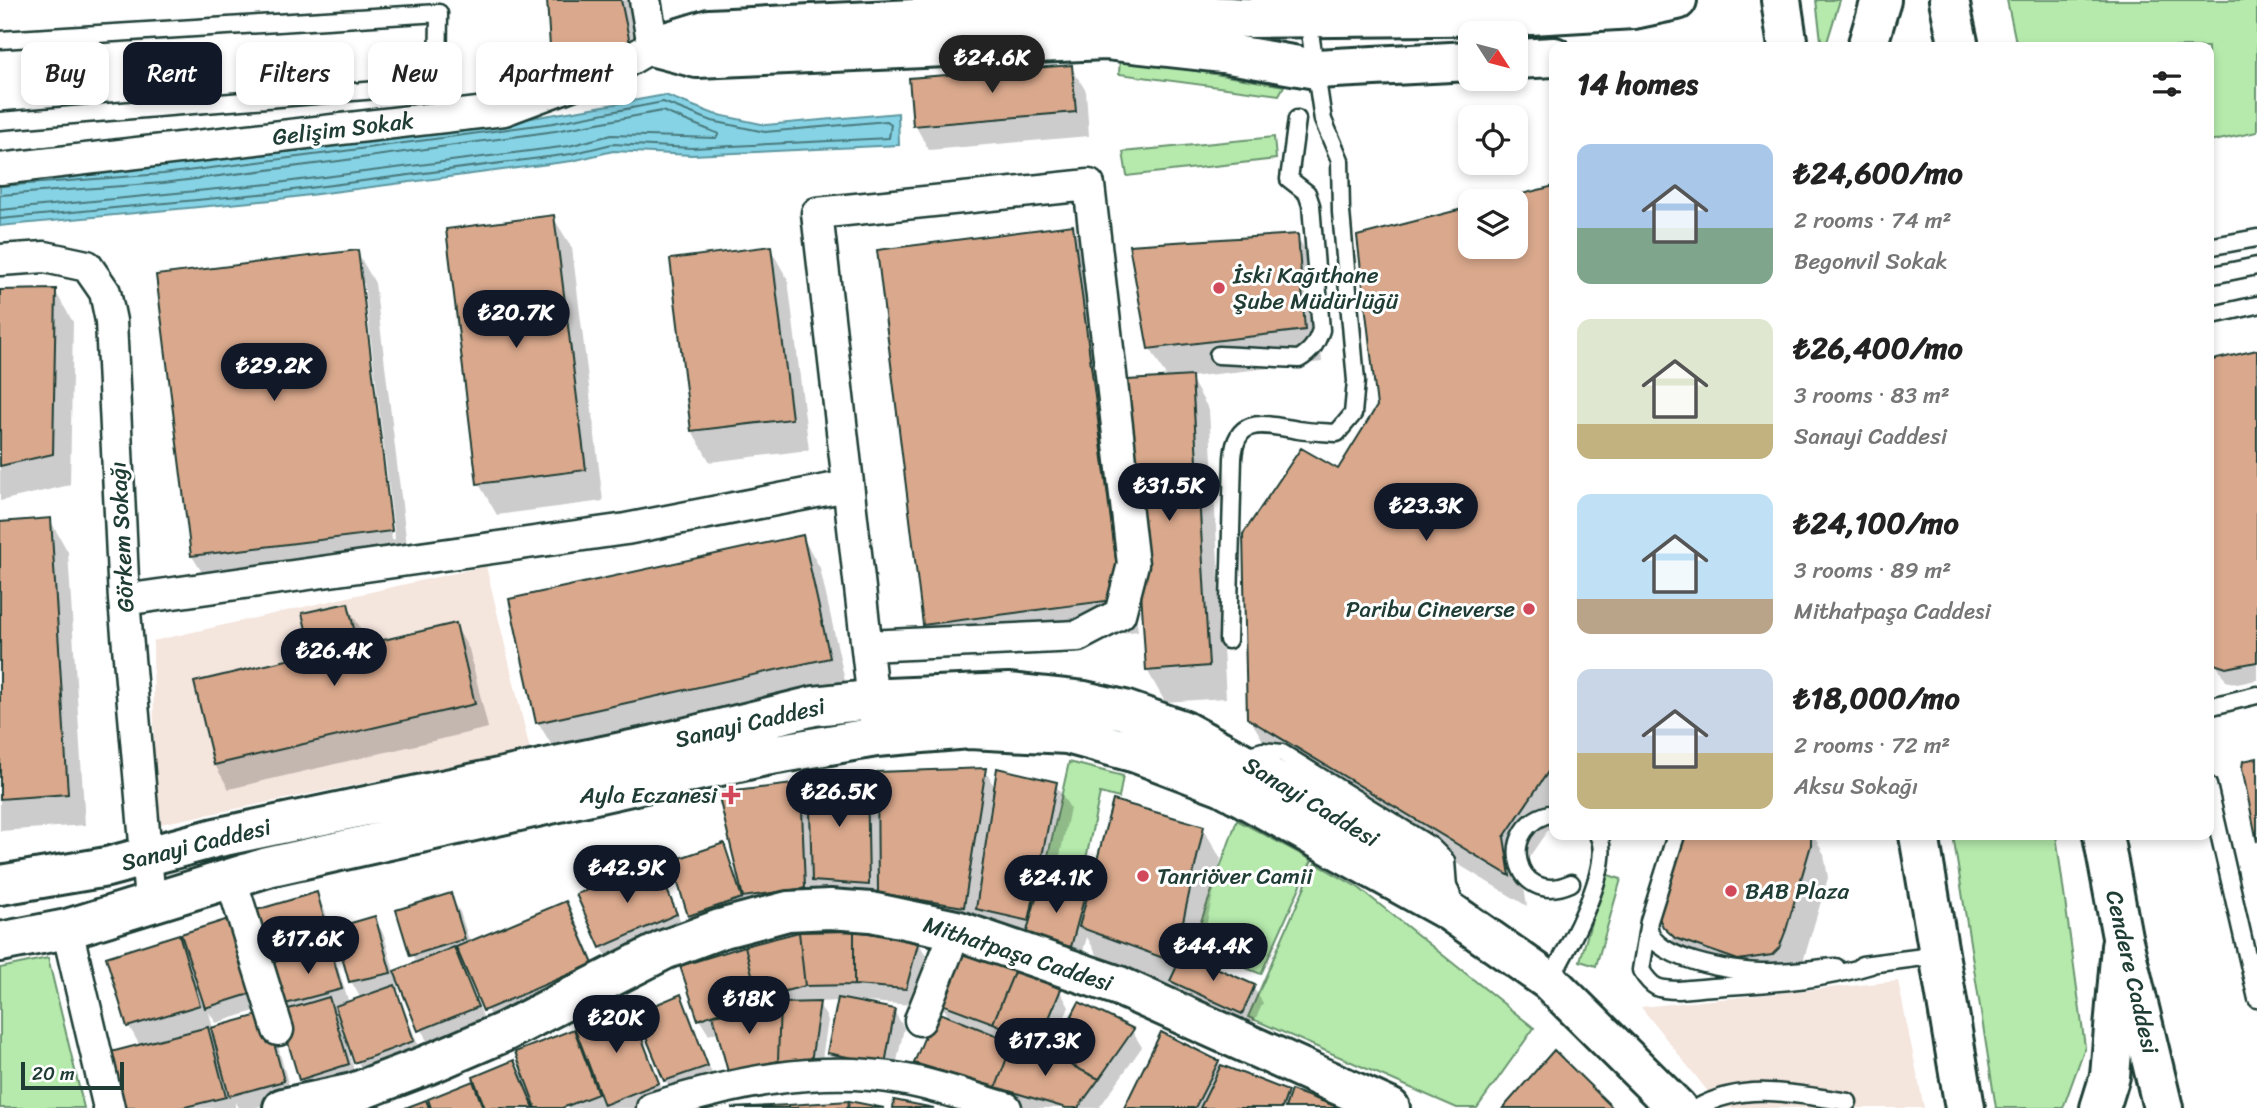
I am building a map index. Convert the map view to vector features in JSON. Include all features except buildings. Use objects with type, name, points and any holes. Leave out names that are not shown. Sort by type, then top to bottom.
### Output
[{"type":"main road","name":"Gelişim Sokak","points":[[653,46],[709,29],[934,22],[1117,11],[1308,19],[1531,15],[1634,9],[1677,0]]},
{"type":"main road","points":[[1781,0],[1787,42]]},
{"type":"main road","points":[[1868,42],[1881,0]]},
{"type":"main road","points":[[1949,0],[1958,42]]},
{"type":"main road","points":[[934,22],[1223,53],[1316,69],[1458,62]]},
{"type":"main road","points":[[1528,58],[1549,57]]},
{"type":"main road","name":"Sanayi Caddesi","points":[[0,885],[107,867],[215,838],[654,745],[814,706],[873,699],[1008,693],[1055,695],[1124,710],[1182,730],[1237,758],[1404,857],[1429,875],[1449,911]]},
{"type":"main road","name":"Sanayi Caddesi","points":[[0,942],[67,929],[150,901],[268,867],[664,777],[876,737],[970,729],[1016,729],[1101,741],[1223,786],[1449,911],[1549,981],[1677,1108]]},
{"type":"main road","points":[[1920,840],[1965,1108]]},
{"type":"main road","name":"Cendere Caddesi","points":[[2104,840],[2122,937],[2163,1108]]},
{"type":"main road","name":"Mithatpaşa Caddesi","points":[[283,1108],[352,1093],[427,1065],[504,1032],[664,950],[755,918],[788,911],[830,909],[871,912],[956,930],[1119,986],[1390,1108]]},
{"type":"main road","points":[[2100,1108],[2110,1076],[2122,937]]},
{"type":"street","points":[[645,0],[653,46]]},
{"type":"street","name":"Gelişim Sokak","points":[[0,169],[504,110],[614,69],[653,46]]},
{"type":"street","points":[[867,646],[1078,636],[1120,614],[1133,564],[1089,185],[817,213],[876,737]]},
{"type":"street","name":"Görkem Sokağı","points":[[0,260],[45,257],[87,266],[105,292],[111,320],[124,600],[150,901]]},
{"type":"street","points":[[124,600],[626,529],[847,486]]},
{"type":"street","points":[[231,879],[278,1031]]},
{"type":"street","points":[[67,929],[109,1108]]},
{"type":"street","points":[[920,1020],[956,930]]},
{"type":"street","points":[[652,1108],[722,1086],[796,1076],[861,1074],[903,1079],[1006,1108]]},
{"type":"lane","points":[[0,26],[0,40],[439,13],[438,85],[0,121]]},
{"type":"lane","points":[[1228,640],[1233,458],[1234,444],[1240,432],[1250,426],[1265,423],[1336,433],[1353,414],[1356,380],[1340,212],[1340,160],[1324,120],[1308,19]]},
{"type":"lane","points":[[1218,355],[1299,359],[1310,352],[1321,330],[1311,205],[1307,193],[1289,179],[1297,119]]},
{"type":"lane","points":[[2214,246],[2257,239]]},
{"type":"lane","points":[[2214,275],[2257,266]]},
{"type":"lane","points":[[2214,315],[2257,305]]},
{"type":"lane","points":[[2214,706],[2257,695]]},
{"type":"lane","points":[[2214,811],[2257,999]]},
{"type":"lane","points":[[1549,815],[1529,824],[1519,839],[1517,857],[1521,873],[1539,886],[1560,888],[1571,883]]},
{"type":"lane","points":[[1549,981],[1584,918],[1602,857],[1599,840]]},
{"type":"lane","points":[[1674,840],[1649,922],[1641,970],[1650,986],[1662,990],[1679,990],[1784,984],[1831,977],[1871,965]]},
{"type":"lane","points":[[1649,922],[1649,935],[1659,948],[1672,954],[1761,972],[1871,965],[1939,956]]},
{"type":"lane","points":[[1650,986],[1649,965],[1657,956],[1672,954]]},
{"type":"lane","points":[[1697,1108],[1714,1099],[1758,1090],[1847,1102]]},
{"type":"shaded area","points":[[486,566],[530,750],[155,825],[153,641]]},
{"type":"shaded area","points":[[1898,981],[1924,1108],[1721,1108],[1641,1007]]},
{"type":"green space","points":[[1816,0],[1840,0],[1827,42],[1821,40]]},
{"type":"green space","points":[[2007,0],[2257,0],[2257,132],[2214,141],[2214,42],[2016,42]]},
{"type":"green space","points":[[1120,58],[1284,86],[1279,95],[1119,74]]},
{"type":"green space","points":[[1274,137],[1276,159],[1127,176],[1123,152]]},
{"type":"green space","points":[[1069,762],[1123,776],[1119,798],[1100,793],[1083,873],[1046,865]]},
{"type":"green space","points":[[1237,820],[1312,860],[1261,974],[1192,947]]},
{"type":"green space","points":[[1954,840],[2057,840],[2085,1047],[2063,1108],[1996,1108]]},
{"type":"green space","points":[[1315,863],[1359,888],[1534,1028],[1477,1108],[1457,1108],[1248,1017]]},
{"type":"green space","points":[[1605,874],[1621,879],[1596,966],[1580,961]]},
{"type":"green space","points":[[48,958],[84,1108],[0,1108],[0,968]]},
{"type":"water","points":[[665,95],[714,114],[766,125],[898,113],[899,145],[692,155],[613,151],[572,161],[271,200],[0,226],[0,180],[334,146],[610,105],[637,105],[637,100]]},
{"type":"place","name":"İski Kağıthane Şube Müdürlüğü","points":[[1219,288]]},
{"type":"place","name":"Paribu Cineverse","points":[[1529,609]]},
{"type":"place","name":"Ayla Eczanesi","points":[[731,795]]},
{"type":"place","name":"Tanriöver Camii","points":[[1143,876]]},
{"type":"place","name":"BAB Plaza","points":[[1731,891]]}]
